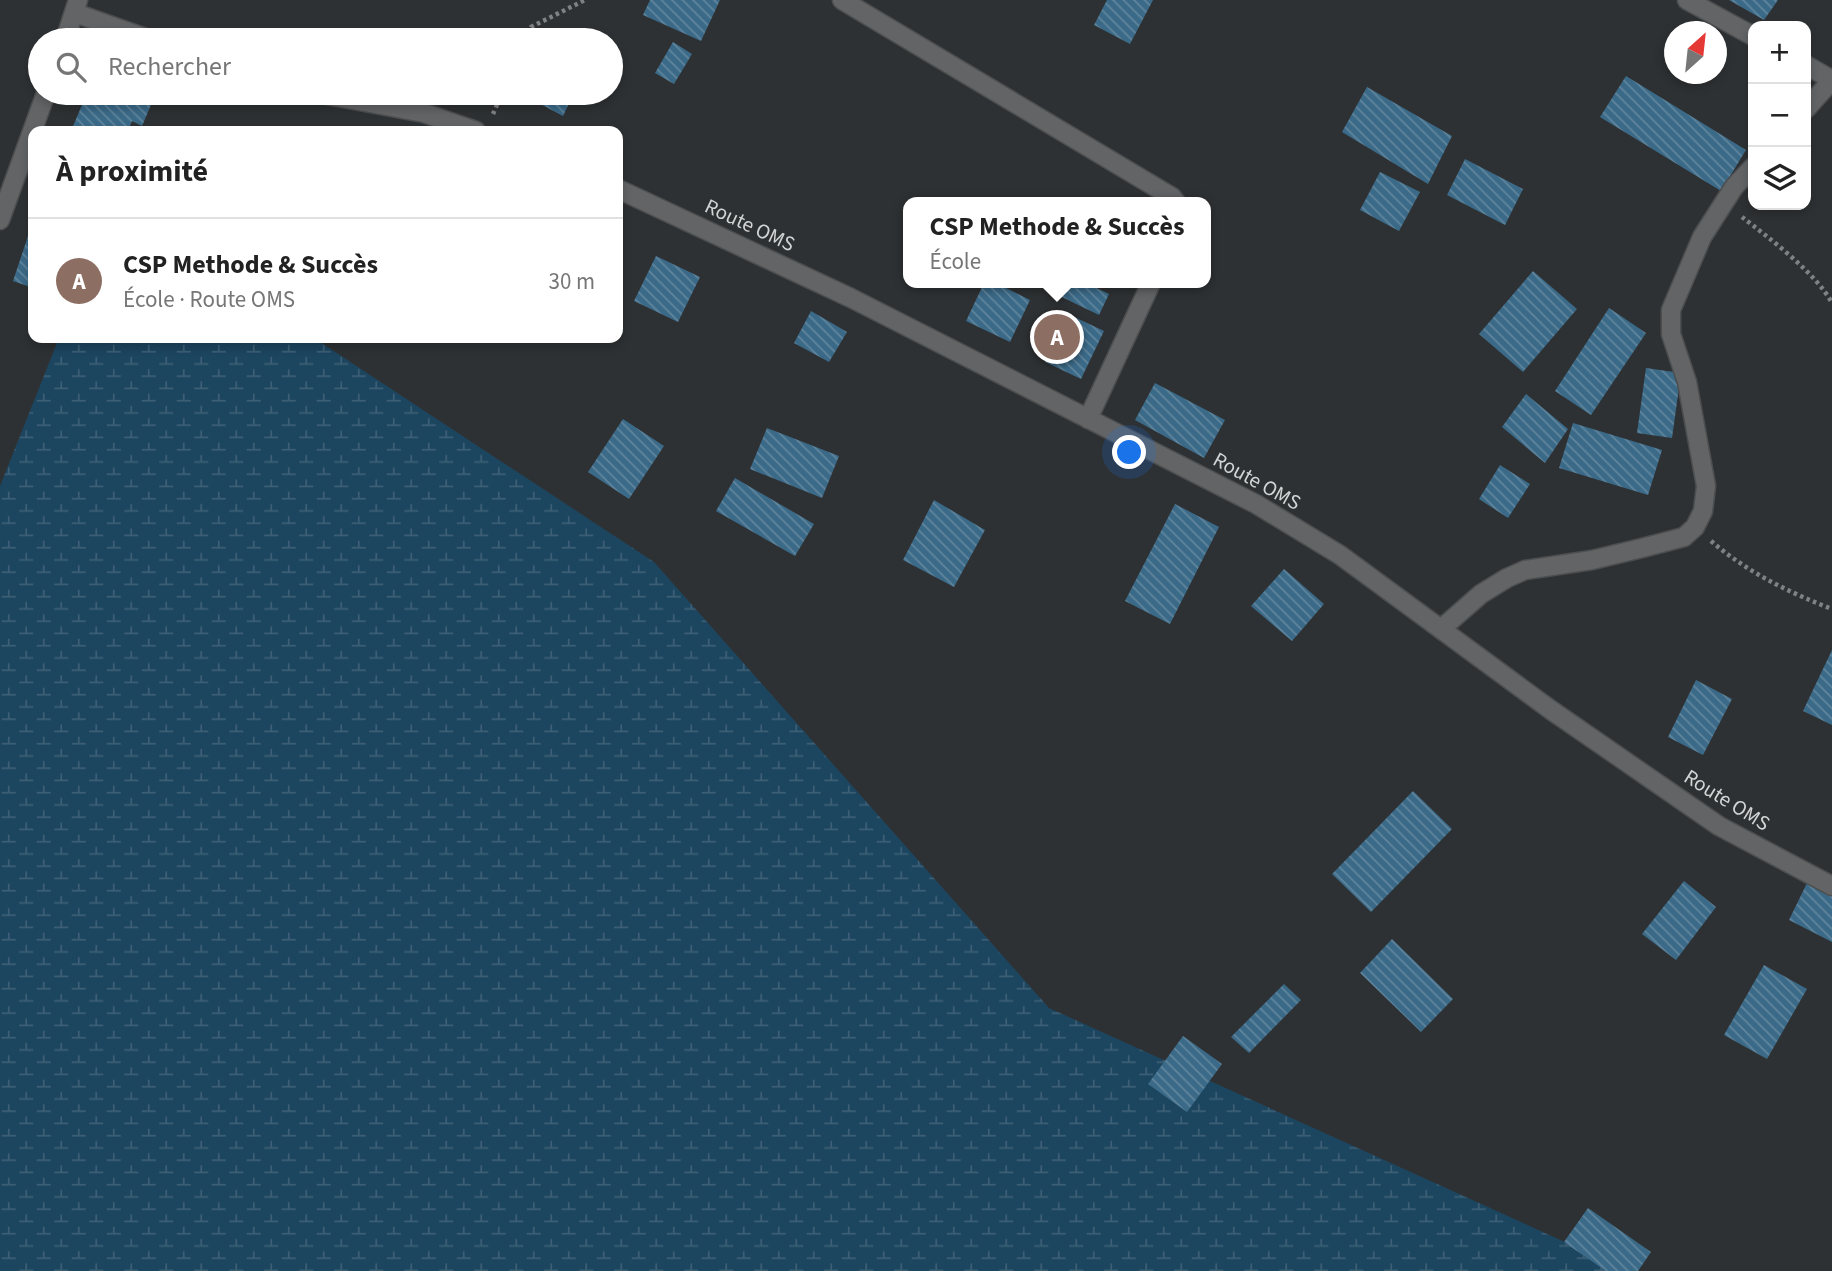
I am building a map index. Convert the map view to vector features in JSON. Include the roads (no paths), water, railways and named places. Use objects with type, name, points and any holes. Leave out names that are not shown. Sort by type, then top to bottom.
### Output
[{"type":"street","points":[[842,0],[1172,197]]},
{"type":"street","points":[[1687,0],[1748,33]]},
{"type":"street","points":[[69,28],[76,6],[125,28]]},
{"type":"street","points":[[1811,68],[1832,80],[1811,103]]},
{"type":"street","points":[[34,126],[42,105]]},
{"type":"street","points":[[381,105],[424,113],[462,126]]},
{"type":"street","points":[[0,220],[28,143]]},
{"type":"street","points":[[1441,629],[1482,594],[1525,570],[1592,560],[1642,548],[1684,537],[1695,527],[1703,511],[1706,486],[1688,382],[1671,334],[1671,310],[1702,237],[1734,187],[1748,172]]},
{"type":"street","name":"Route OMS","points":[[623,191],[851,298],[1256,504],[1339,555],[1551,710],[1719,826],[1832,886]]},
{"type":"street","points":[[1088,419],[1149,288]]},
{"type":"place","name":"CSP Methode & Succès","points":[[1057,337]]}]
